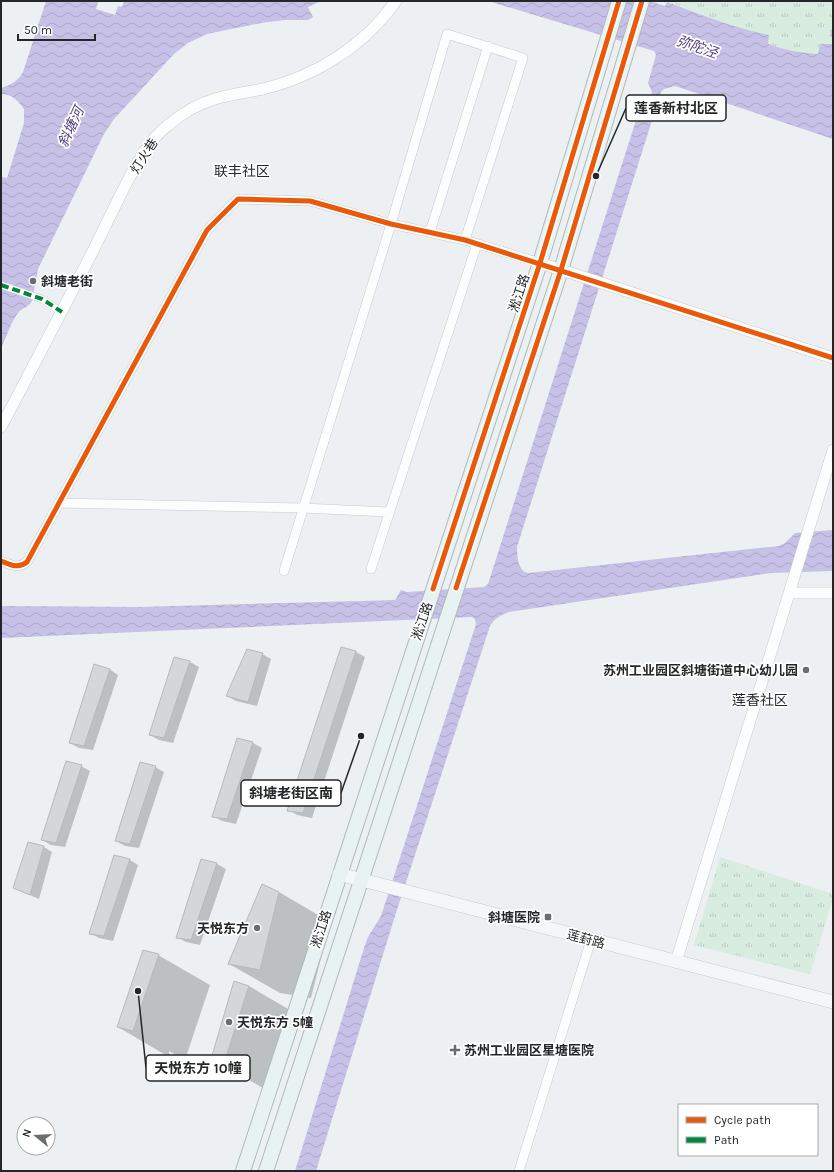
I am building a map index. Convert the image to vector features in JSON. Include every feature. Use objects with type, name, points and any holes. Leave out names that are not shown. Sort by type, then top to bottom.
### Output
[{"type":"main road","name":"淞江路","points":[[243,1171],[422,619],[540,263],[619,1]]},
{"type":"main road","name":"淞江路","points":[[266,1171],[561,270],[642,1]]},
{"type":"main road","name":"莲葑路","points":[[339,874],[361,881],[833,1002]]},
{"type":"street","name":"灯火巷","points":[[1,427],[62,312],[135,166],[146,149],[166,126],[181,115],[216,98],[262,89],[290,81],[319,68],[343,54],[362,40],[396,1]]},
{"type":"street","points":[[284,571],[392,224],[447,34],[523,58],[465,240]]},
{"type":"street","points":[[430,232],[488,46]]},
{"type":"street","points":[[1,561],[17,567],[22,566],[27,562],[207,230],[238,199],[310,201],[392,224],[465,240],[833,358]]},
{"type":"street","points":[[371,569],[388,512],[477,244]]},
{"type":"street","points":[[1,285],[42,299],[62,312]]},
{"type":"street","points":[[676,962],[833,450]]},
{"type":"street","points":[[59,504],[303,508],[388,512]]},
{"type":"street","points":[[790,593],[833,593]]},
{"type":"street","points":[[519,1171],[591,940]]},
{"type":"green space","points":[[667,1],[833,1],[833,29],[830,30],[833,44],[818,54],[781,48],[768,44],[769,35],[751,32]]},
{"type":"green space","points":[[720,857],[833,894],[810,974],[694,945]]},
{"type":"water","name":"斜塘河","points":[[46,1],[94,1],[98,2],[96,9],[115,15],[118,6],[122,7],[124,1],[321,1],[308,7],[313,17],[308,20],[285,20],[261,23],[207,34],[188,43],[174,54],[114,119],[104,134],[38,269],[32,301],[15,317],[1,348],[1,179],[2,177],[7,178],[24,123],[24,109],[14,98],[1,94],[1,88],[14,82],[23,72]]},
{"type":"water","name":"弥陀泾","points":[[488,1],[649,1],[665,6],[667,2],[730,25],[769,35],[768,44],[787,50],[818,54],[820,44],[833,44],[833,139],[675,86],[664,89],[661,92],[517,547],[520,566],[525,572],[528,573],[779,546],[785,543],[795,533],[833,530],[833,571],[771,573],[509,612],[494,621],[490,626],[395,916],[316,1171],[295,1171],[364,948],[368,937],[381,916],[476,624],[475,619],[472,617],[1,638],[1,606],[140,607],[395,600],[401,590],[407,592],[484,587],[488,584],[637,117],[647,110],[652,92],[648,83],[656,55],[654,51]]},
{"type":"water","points":[[833,29],[833,44],[830,30]]},
{"type":"building","points":[[341,647],[356,651],[303,813],[287,811]]},
{"type":"building","points":[[247,649],[263,653],[248,702],[226,696]]},
{"type":"building","points":[[174,657],[190,661],[164,738],[149,735]]},
{"type":"building","points":[[94,664],[110,669],[84,746],[69,743]]},
{"type":"building","points":[[237,738],[253,742],[227,819],[212,817]]},
{"type":"building","points":[[66,761],[82,765],[56,843],[41,840]]},
{"type":"building","points":[[140,762],[156,766],[130,844],[115,841]]},
{"type":"building","points":[[28,842],[44,846],[30,895],[13,888]]},
{"type":"building","points":[[114,855],[130,859],[104,936],[89,934]]},
{"type":"building","points":[[201,859],[217,863],[191,940],[176,938]]},
{"type":"building","name":"天悦东方","points":[[262,884],[279,892],[260,970],[228,964]]},
{"type":"building","points":[[143,950],[159,954],[133,1031],[117,1027]]},
{"type":"building","name":"天悦东方 5幢","points":[[234,981],[249,986],[224,1063],[211,1059]]},
{"type":"marked path","points":[[1,285],[42,299],[62,312]]},
{"type":"cycle path","points":[[433,589],[540,263],[619,1]]},
{"type":"cycle path","points":[[456,588],[561,270],[642,1]]},
{"type":"cycle path","points":[[1,561],[17,566],[27,562],[207,230],[238,199],[310,201],[391,224],[465,240],[833,358]]},
{"type":"place","name":"莲香新村北区","points":[[596,176]]},
{"type":"place","name":"斜塘老街","points":[[33,281]]},
{"type":"place","name":"苏州工业园区斜塘街道中心幼儿园","points":[[806,670]]},
{"type":"place","name":"斜塘老街区南","points":[[361,736]]},
{"type":"place","name":"斜塘医院","points":[[548,917]]},
{"type":"place","name":"天悦东方","points":[[257,928]]},
{"type":"place","name":"天悦东方 10幢","points":[[138,991]]},
{"type":"place","name":"天悦东方 5幢","points":[[229,1022]]},
{"type":"place","name":"苏州工业园区星塘医院","points":[[455,1050]]},
{"type":"district","name":"联丰社区","points":[[242,171]]},
{"type":"district","name":"莲香社区","points":[[760,700]]}]
